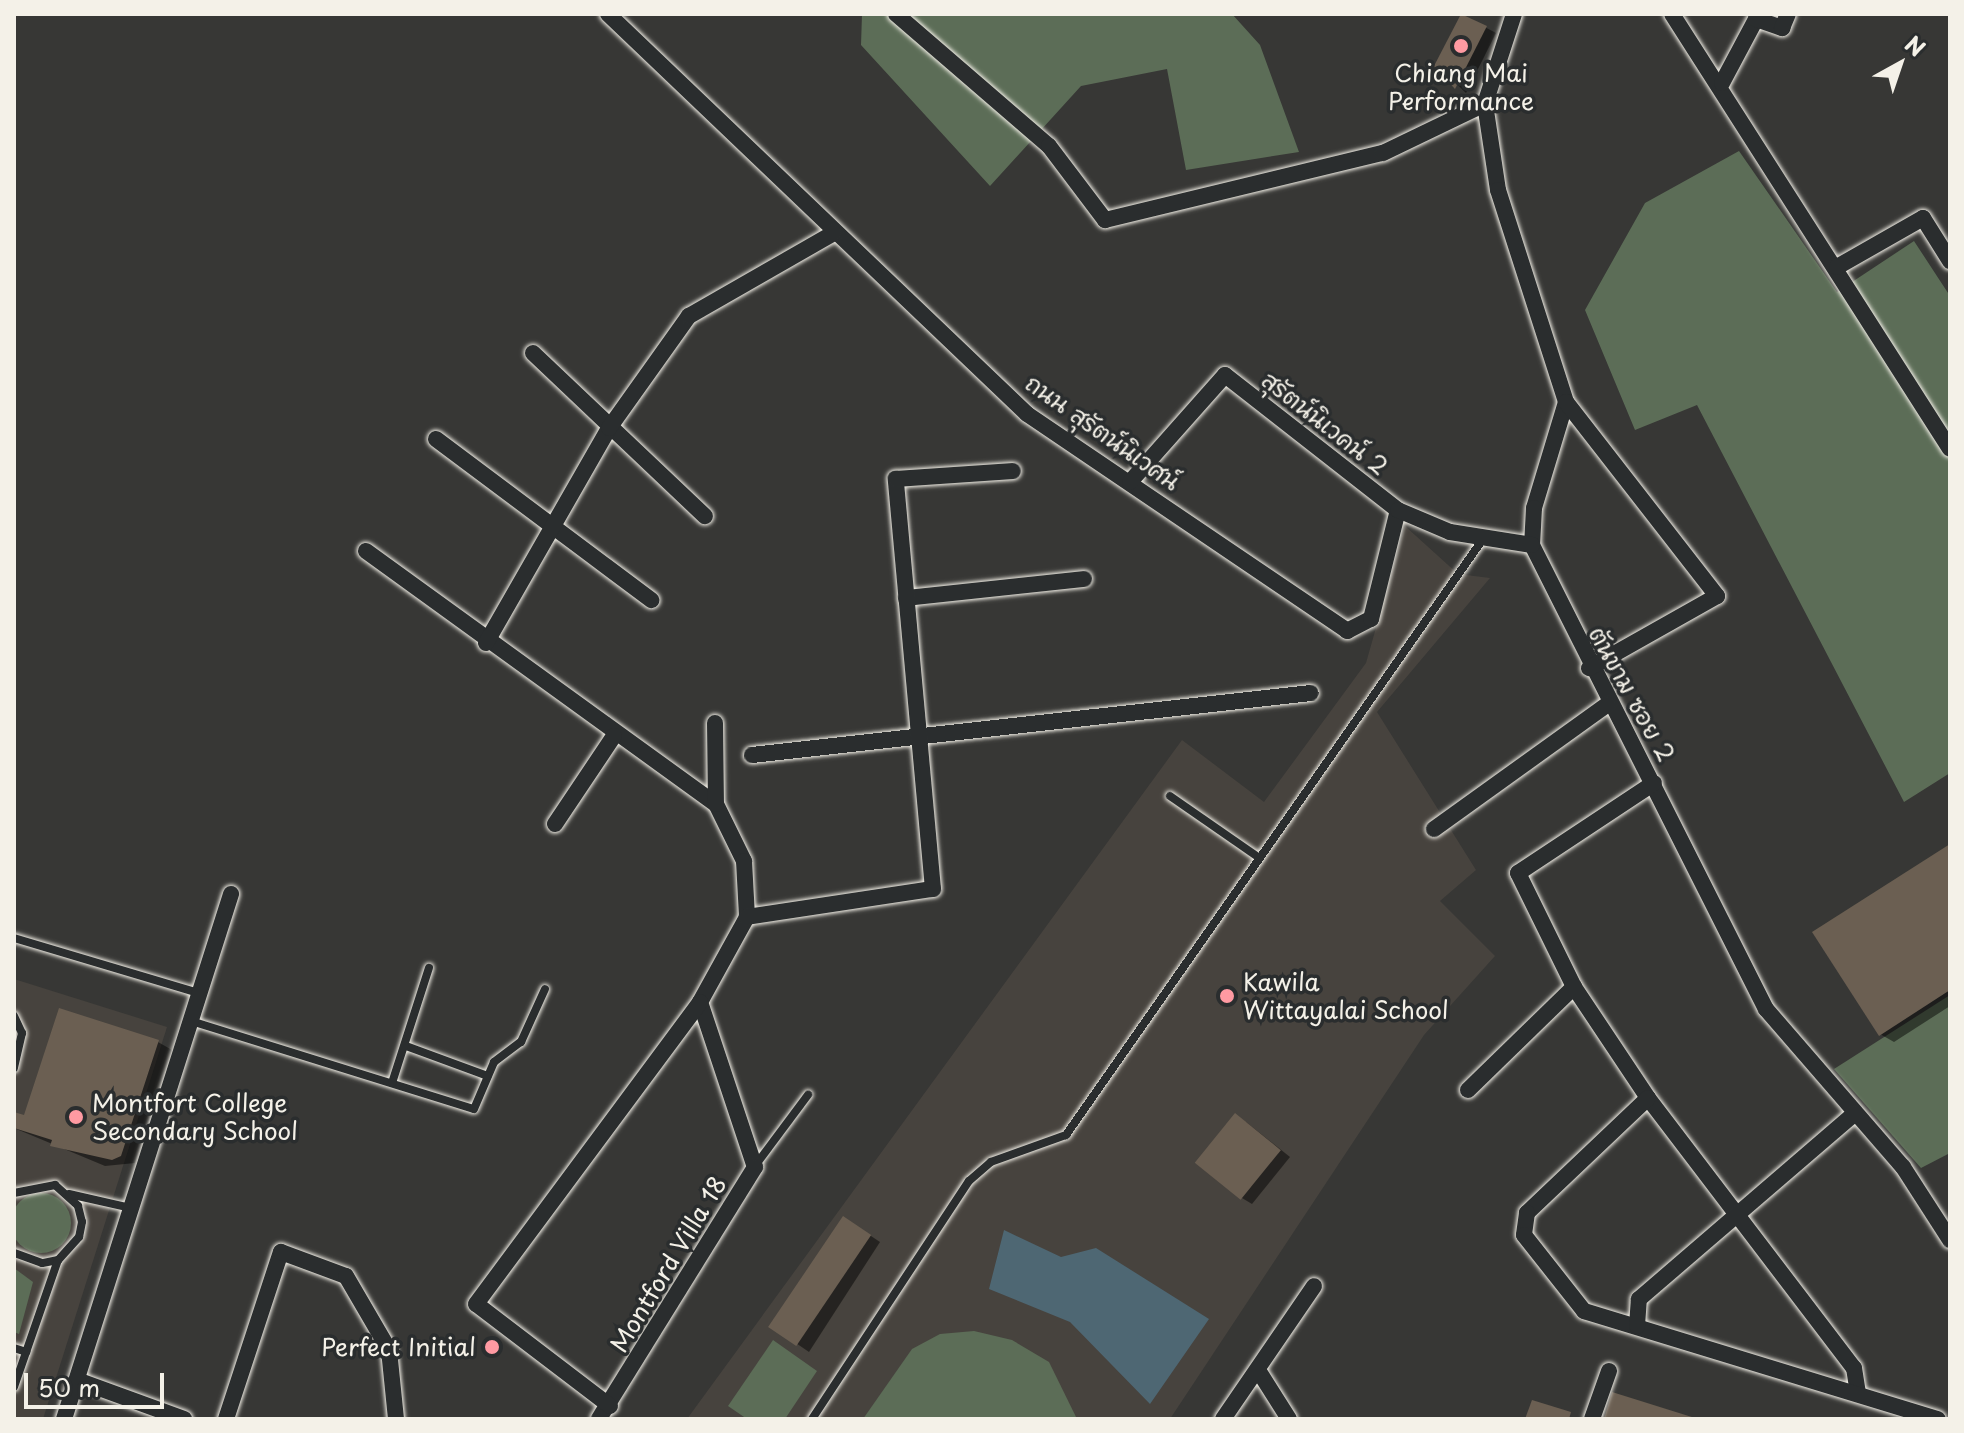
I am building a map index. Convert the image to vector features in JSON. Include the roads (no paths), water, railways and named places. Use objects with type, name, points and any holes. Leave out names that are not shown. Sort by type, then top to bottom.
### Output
[{"type":"street","name":"ถนน สุรัตน์นิเวศน์","points":[[608,14],[1027,414],[1347,631],[1371,619],[1398,510]]},
{"type":"street","points":[[896,14],[1049,146],[1105,220],[1383,153],[1485,104]]},
{"type":"street","points":[[1672,14],[1722,83],[1950,449]]},
{"type":"street","points":[[1722,83],[1756,19],[1782,28],[1788,14]]},
{"type":"street","points":[[1512,15],[1485,104],[1498,190],[1566,402],[1717,596],[1589,668]]},
{"type":"street","points":[[1837,267],[1923,218],[1950,261]]},
{"type":"street","points":[[486,643],[609,428],[689,316],[834,233]]},
{"type":"street","points":[[533,353],[705,516]]},
{"type":"street","name":"สุรัตน์นิเวคน์ 2","points":[[1130,482],[1225,375],[1398,510],[1483,539],[1532,545]]},
{"type":"street","name":"ตันขาม ซอย 2","points":[[1566,402],[1534,508],[1532,545],[1589,668],[1654,783],[1766,1009],[1903,1167],[1950,1240]]},
{"type":"street","points":[[436,439],[651,600]]},
{"type":"street","points":[[747,917],[933,889],[896,479],[1013,471]]},
{"type":"street","points":[[366,551],[614,736],[716,804]]},
{"type":"street","points":[[906,598],[1084,579]]},
{"type":"street","points":[[752,755],[1311,693]]},
{"type":"street","points":[[1434,829],[1608,704]]},
{"type":"street","points":[[605,1412],[476,1304],[700,1002],[747,917],[744,861],[716,804],[715,723]]},
{"type":"street","points":[[555,824],[614,736]]},
{"type":"street","points":[[1654,783],[1518,873],[1574,987],[1648,1098],[1854,1368],[1858,1394]]},
{"type":"street","points":[[64,1419],[231,894]]},
{"type":"street","points":[[1468,1090],[1574,987]]},
{"type":"street","name":"Montford Villa 18","points":[[605,1412],[755,1167],[700,1002]]},
{"type":"street","points":[[1648,1098],[1527,1213],[1524,1235],[1584,1311],[1938,1419]]},
{"type":"street","points":[[1637,1326],[1639,1299],[1732,1212],[1855,1113]]},
{"type":"street","points":[[226,1419],[281,1252],[346,1276],[389,1350],[396,1419]]},
{"type":"street","points":[[1223,1419],[1314,1286]]},
{"type":"street","points":[[1258,1370],[1289,1419]]},
{"type":"street","points":[[1592,1419],[1609,1371]]},
{"type":"street","points":[[77,1380],[184,1419]]},
{"type":"lane","points":[[812,1419],[969,1181],[991,1162],[1066,1135],[1483,539]]},
{"type":"lane","points":[[1170,796],[1258,857]]},
{"type":"lane","points":[[14,938],[199,993]]},
{"type":"lane","points":[[392,1083],[429,968]]},
{"type":"lane","points":[[191,1020],[474,1109],[488,1076],[521,1042],[545,989]]},
{"type":"lane","points":[[14,1016],[22,1033],[14,1068]]},
{"type":"lane","points":[[406,1046],[488,1076]]},
{"type":"lane","points":[[755,1167],[808,1095]]},
{"type":"lane","points":[[15,1191],[40,1183],[131,1208]]},
{"type":"lane","points":[[14,1387],[58,1260],[79,1237],[78,1206],[69,1193]]},
{"type":"lane","points":[[14,1253],[42,1263],[58,1260]]},
{"type":"lane","points":[[14,1348],[26,1352]]},
{"type":"water","points":[[1004,1230],[1061,1257],[1096,1248],[1209,1319],[1150,1404],[1070,1322],[989,1289]]},
{"type":"place","name":"Chiang Mai Performance","points":[[1461,46]]},
{"type":"place","name":"Kawila Wittayalai School","points":[[1227,996]]},
{"type":"place","name":"Montfort College Secondary School","points":[[76,1117]]},
{"type":"place","name":"Perfect Initial","points":[[492,1347]]}]
